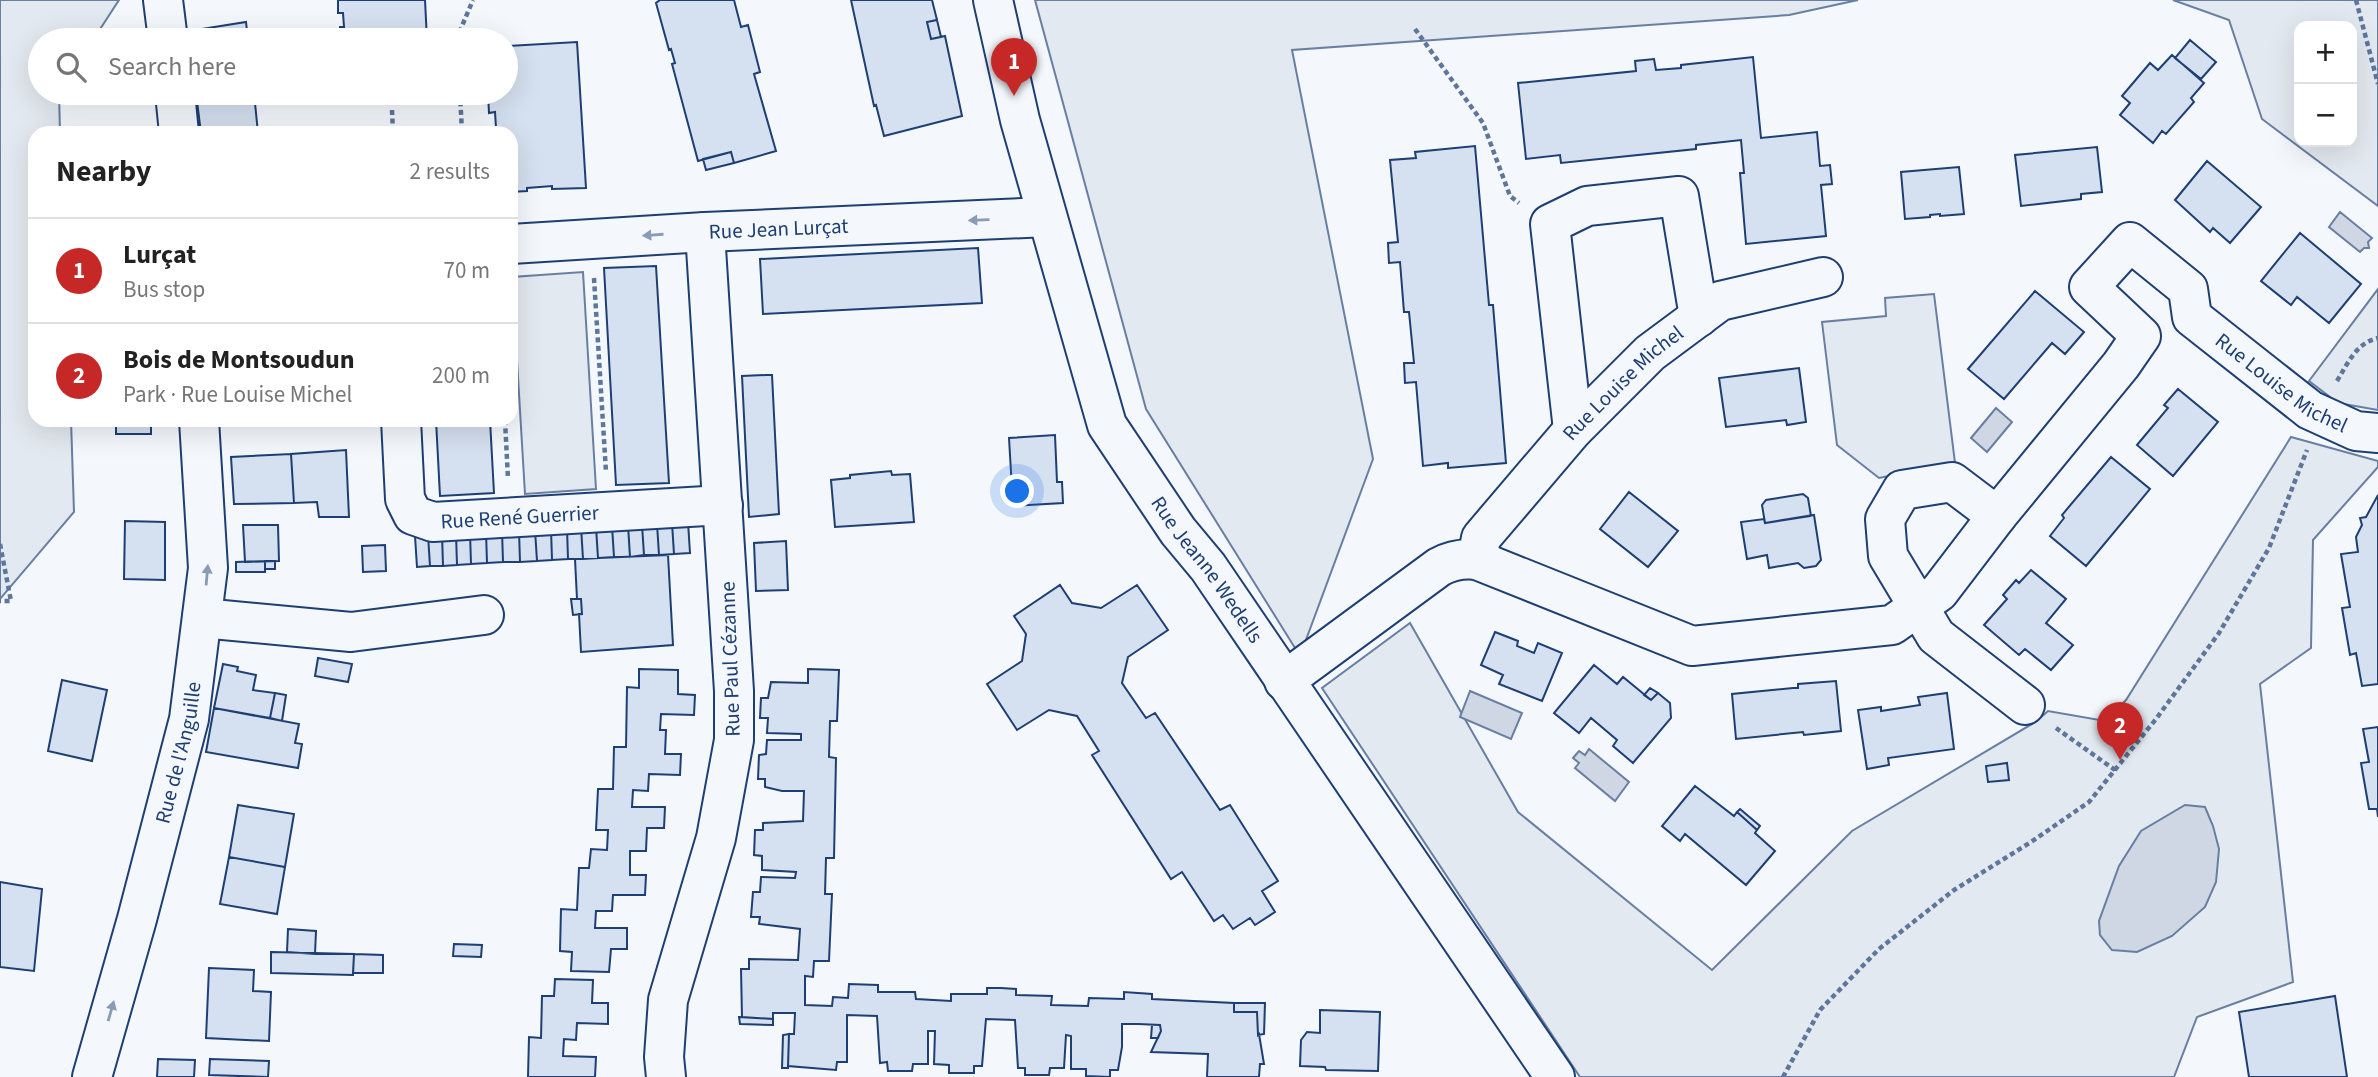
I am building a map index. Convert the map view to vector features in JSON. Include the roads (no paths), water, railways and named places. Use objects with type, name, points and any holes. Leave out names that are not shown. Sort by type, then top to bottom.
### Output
[{"type":"street","points":[[163,0],[166,28]]},
{"type":"street","name":"Rue Jeanne Wedells","points":[[993,0],[1020,120],[1107,425],[1178,531],[1208,567],[1283,681],[1555,1077]]},
{"type":"street","points":[[176,105],[179,126]]},
{"type":"street","points":[[1573,430],[1550,225],[1587,206],[1679,197],[1699,317]]},
{"type":"street","name":"Rue Jean Lurçat","points":[[518,244],[705,232],[1047,218]]},
{"type":"street","name":"Rue Paul Cézanne","points":[[666,1077],[664,1057],[668,1000],[716,838],[734,740],[734,691],[705,232]]},
{"type":"street","points":[[1283,681],[1449,561],[1478,560],[1692,646],[1892,625],[1939,592],[1997,516],[2121,365],[2141,336],[2192,317],[2188,289],[2130,242],[2090,287],[2141,336]]},
{"type":"street","name":"Rue Louise Michel","points":[[1478,560],[1481,538],[1573,430],[1650,353],[1720,302],[1823,277]]},
{"type":"street","name":"Rue Louise Michel","points":[[2192,317],[2310,410],[2356,431],[2378,433]]},
{"type":"street","name":"Rue de l'Anguille","points":[[92,1077],[190,719],[208,568],[199,427]]},
{"type":"street","name":"Rue René Guerrier","points":[[401,427],[405,499],[413,515],[433,522],[723,505]]},
{"type":"street","points":[[1997,516],[1952,482],[1902,490],[1885,519],[1888,556],[1936,636],[2025,705]]},
{"type":"street","points":[[202,618],[351,632],[484,615]]},
{"type":"place","name":"Lurçat","points":[[1014,96]]},
{"type":"place","name":"Bois de Montsoudun","points":[[2120,760]]}]
